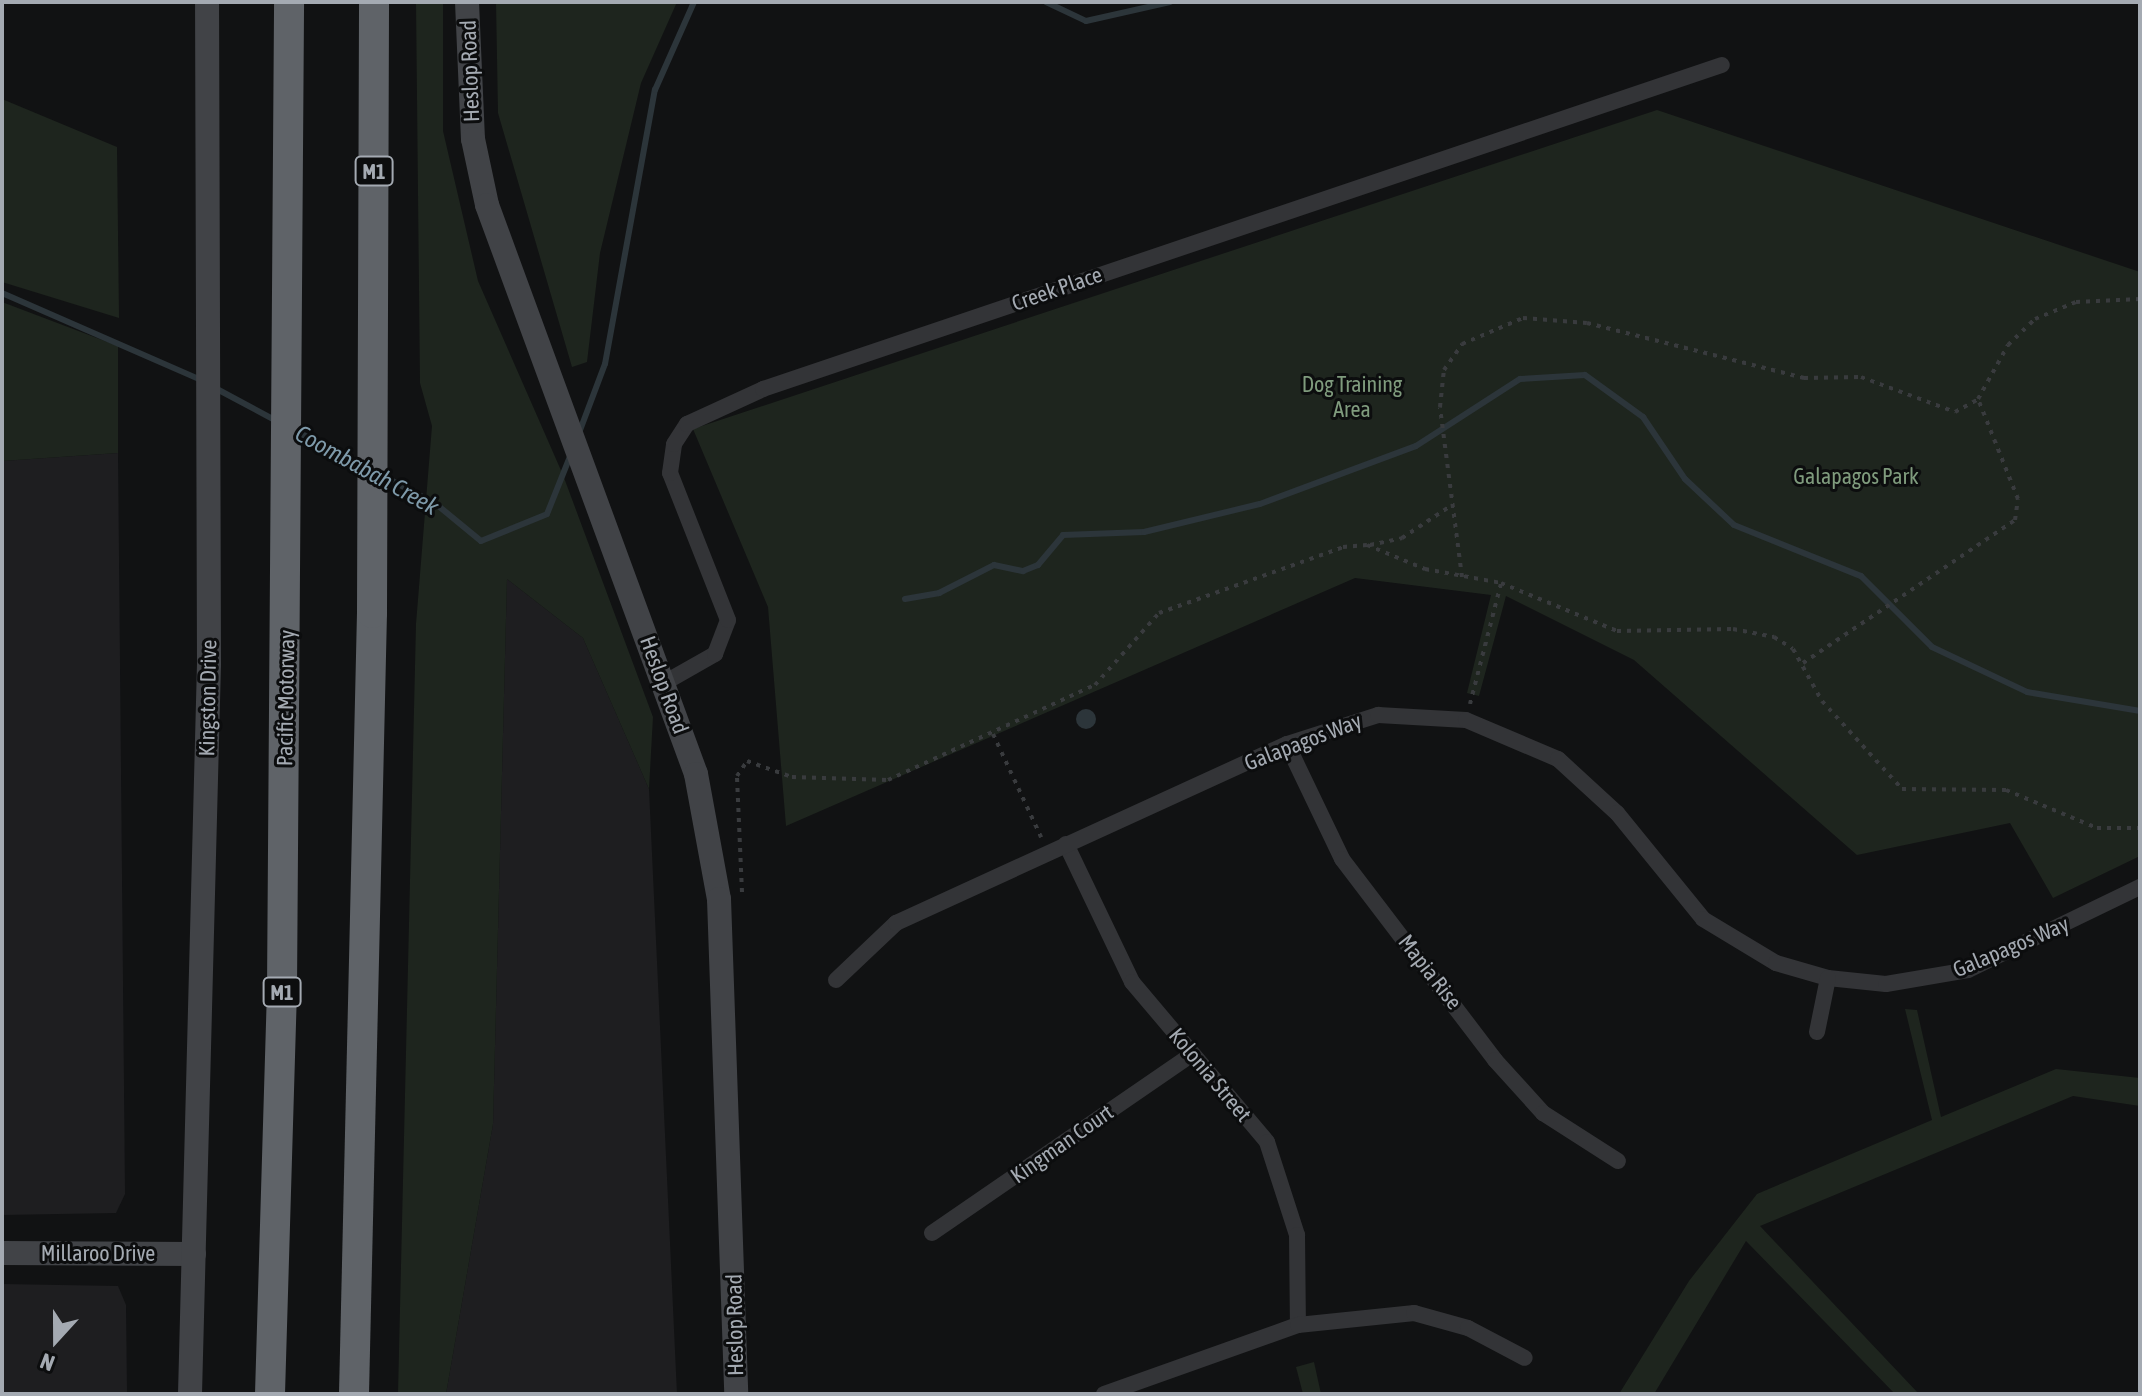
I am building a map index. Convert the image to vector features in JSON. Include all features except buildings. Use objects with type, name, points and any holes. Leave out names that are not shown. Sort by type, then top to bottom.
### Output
[{"type":"highway","name":"Pacific Motorway","points":[[270,1394],[291,315],[289,2]]},
{"type":"highway","name":"M1","points":[[354,1394],[372,613],[374,2]]},
{"type":"street","name":"Kingston Drive","points":[[190,1394],[209,544],[207,2]]},
{"type":"street","name":"Heslop Road","points":[[467,2],[473,139],[520,298],[696,774],[719,899],[736,1394]]},
{"type":"street","name":"Creek Place","points":[[664,683],[715,654],[728,620],[670,473],[674,444],[687,424],[763,389],[1722,65]]},
{"type":"street","name":"Galapagos Way","points":[[836,980],[896,923],[1047,851],[1287,744],[1378,715],[1466,720],[1517,737],[1591,786],[1676,892],[1736,943],[1828,978],[1886,984],[1968,970],[2140,887]]},
{"type":"street","name":"Mapia Rise","points":[[1287,744],[1342,859],[1519,1089],[1579,1140],[1618,1161]]},
{"type":"street","name":"Kolonia Street","points":[[1066,844],[1132,982],[1267,1142],[1297,1235],[1298,1325]]},
{"type":"street","points":[[1817,1032],[1828,978]]},
{"type":"street","name":"Kingman Court","points":[[932,1233],[1192,1054]]},
{"type":"street","name":"Millaroo Drive","points":[[2,1253],[194,1254]]},
{"type":"street","points":[[1104,1394],[1298,1325],[1414,1313],[1468,1328],[1525,1358]]},
{"type":"path","points":[[1462,577],[1440,407],[1444,370],[1462,344],[1523,318],[1587,323],[1804,378],[1861,377],[1940,412],[1978,399],[2008,345],[2035,319],[2076,302],[2140,299]]},
{"type":"path","points":[[1803,663],[2015,520],[2018,499],[1978,399]]},
{"type":"path","points":[[1367,545],[1402,538],[1452,505]]},
{"type":"path","points":[[1466,720],[1501,583]]},
{"type":"path","points":[[993,734],[1047,851]]},
{"type":"shaded area","points":[[118,453],[125,1194],[116,1213],[2,1215],[2,461]]},
{"type":"shaded area","points":[[507,579],[583,638],[649,789],[677,1394],[446,1394],[493,1124]]},
{"type":"shaded area","points":[[1086,709],[1093,712],[1096,719],[1093,726],[1086,729],[1079,726],[1076,719],[1079,712]]},
{"type":"shaded area","points":[[2,1284],[118,1286],[126,1305],[127,1394],[2,1394]]},
{"type":"green space","points":[[416,2],[443,2],[443,131],[478,281],[563,475],[653,717],[649,789],[583,638],[507,579],[493,1124],[446,1394],[398,1394],[416,624],[432,426],[420,383]]},
{"type":"green space","points":[[496,2],[677,2],[641,83],[600,253],[587,362],[572,367],[498,113]]},
{"type":"green space","points":[[2,99],[117,147],[119,318],[2,282]]},
{"type":"green space","name":"Galapagos Park","points":[[1657,110],[2140,272],[2140,856],[2053,898],[2010,823],[1857,855],[1634,660],[1506,596],[1479,696],[1467,693],[1491,595],[1355,578],[786,826],[768,607],[693,429]]},
{"type":"green space","points":[[2,302],[118,346],[118,453],[2,461]]},
{"type":"green space","points":[[1905,1009],[1917,1010],[1941,1117],[2056,1069],[2140,1078],[2140,1106],[2073,1096],[1760,1226],[1919,1394],[1895,1394],[1746,1241],[1654,1394],[1619,1394],[1689,1281],[1757,1194],[1932,1120]]},
{"type":"green space","points":[[1314,1362],[1321,1394],[1303,1394],[1296,1367]]},
{"type":"waterway","name":"Coombabah Creek","points":[[579,433],[605,364],[655,90],[694,2]]},
{"type":"waterway","name":"Coombabah Creek","points":[[1046,2],[1086,21],[1170,2]]},
{"type":"waterway","name":"Coombabah Creek","points":[[2,293],[201,380]]},
{"type":"waterway","points":[[905,599],[939,593],[994,565],[1023,571],[1038,565],[1063,535],[1144,532],[1260,504],[1416,446],[1520,379],[1585,375],[1643,417],[1685,479],[1734,525],[1861,576],[1932,647],[2027,692],[2140,711]]},
{"type":"waterway","name":"Coombabah Creek","points":[[215,388],[275,420]]},
{"type":"waterway","name":"Coombabah Creek","points":[[296,431],[364,467]]},
{"type":"waterway","name":"Coombabah Creek","points":[[381,475],[436,504],[481,541],[547,514],[571,454]]},
{"type":"park label","name":"Dog Training Area","points":[[1352,396]]}]
